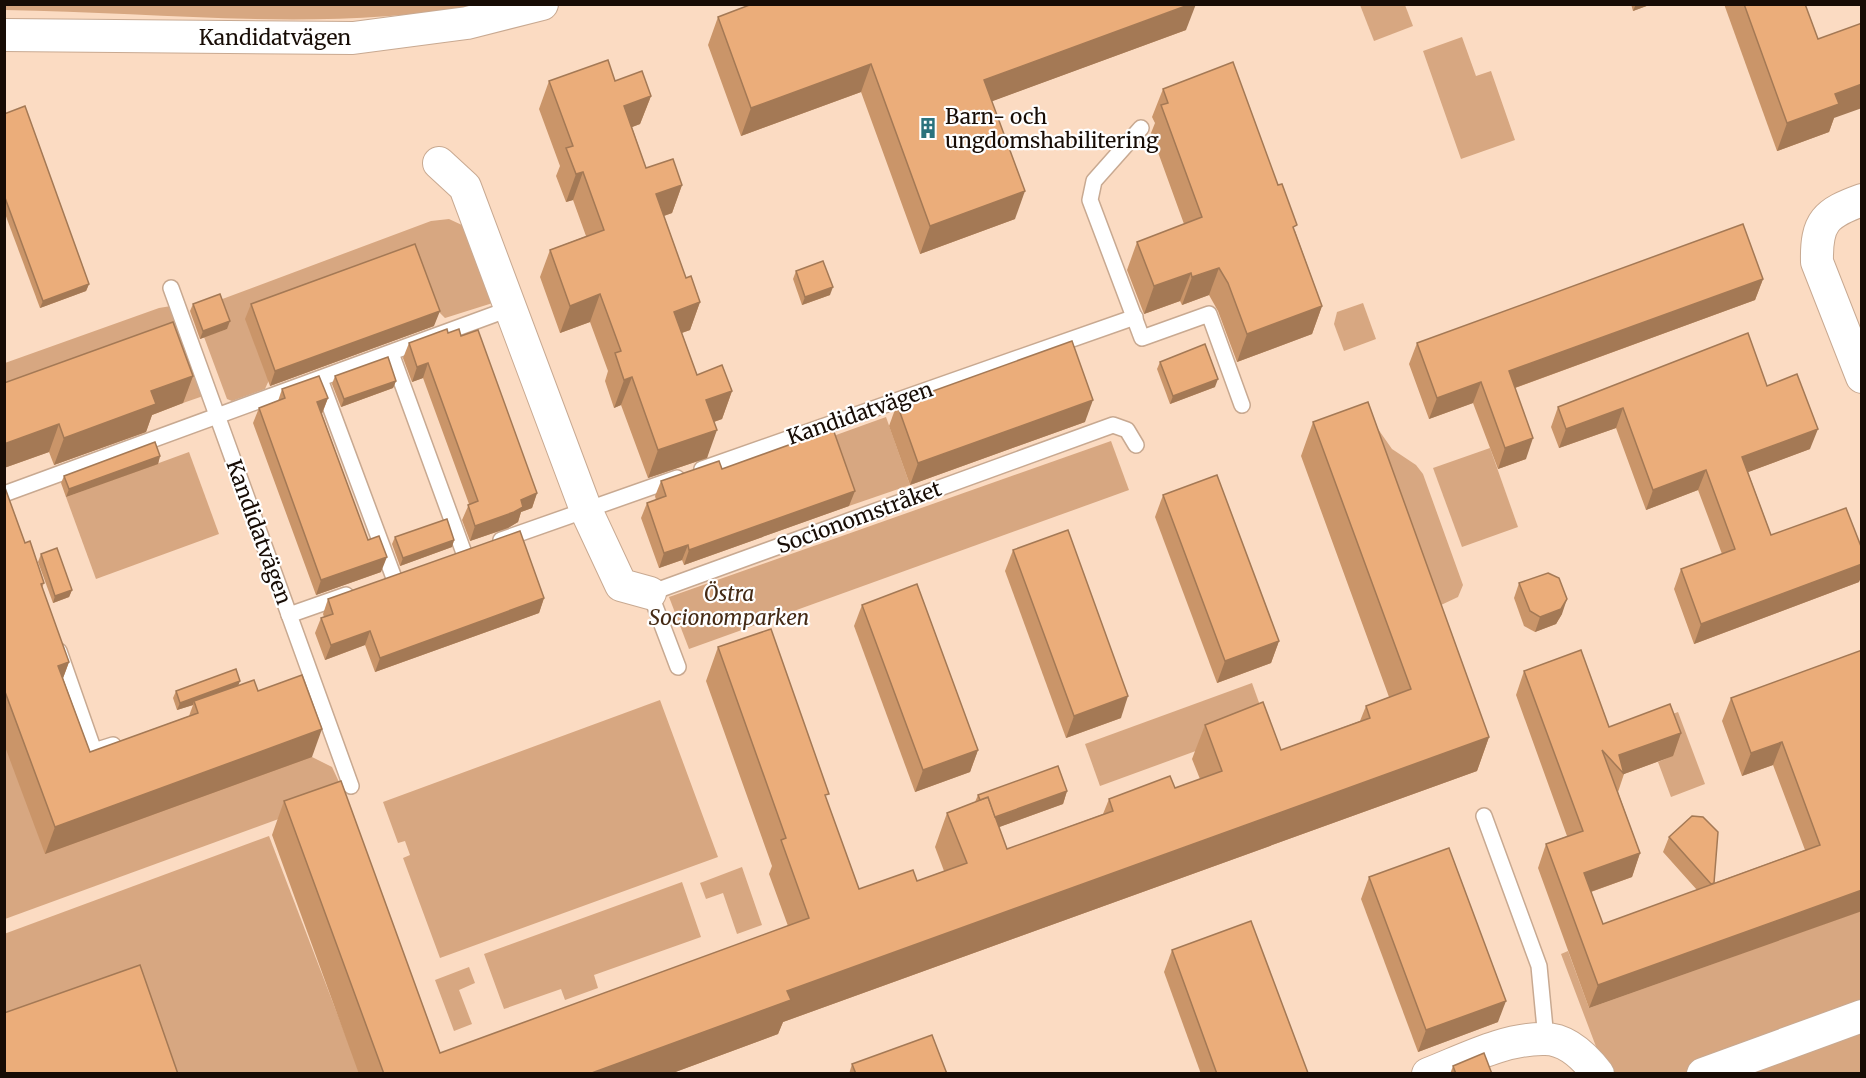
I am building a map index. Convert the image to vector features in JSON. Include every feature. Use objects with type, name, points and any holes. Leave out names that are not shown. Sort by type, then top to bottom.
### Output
[{"type":"street","name":"Kandidatvägen","points":[[4,35],[353,38],[467,23],[542,4]]},
{"type":"street","points":[[439,163],[465,187],[586,510],[621,585],[650,593]]},
{"type":"street","points":[[1862,200],[1834,210],[1822,224],[1816,247],[1817,262],[1862,377]]},
{"type":"street","points":[[1702,1074],[1862,1016]]},
{"type":"street","points":[[1428,1074],[1504,1046],[1546,1039],[1568,1046],[1586,1059],[1598,1074]]},
{"type":"lane","points":[[1141,128],[1094,181],[1090,200],[1142,338],[1209,314],[1242,405]]},
{"type":"lane","name":"Kandidatvägen","points":[[171,288],[289,615],[305,675],[351,786]]},
{"type":"lane","points":[[6,498],[217,416],[509,309]]},
{"type":"lane","name":"Kandidatvägen","points":[[391,353],[470,551],[1135,317]]},
{"type":"lane","points":[[320,379],[394,578]]},
{"type":"lane","name":"Socionomstråket","points":[[650,593],[1113,424],[1127,430],[1136,445]]},
{"type":"lane","name":"Kandidatvägen","points":[[289,615],[363,589]]},
{"type":"lane","points":[[650,593],[678,667]]},
{"type":"lane","points":[[52,631],[94,751],[127,740]]},
{"type":"lane","points":[[1484,816],[1539,966],[1546,1039]]},
{"type":"green space","points":[[5,4],[478,5],[360,18],[242,19],[5,10]]},
{"type":"green space","points":[[1360,5],[1405,5],[1413,26],[1374,41]]},
{"type":"green space","points":[[1462,37],[1476,76],[1491,71],[1515,140],[1461,159],[1423,51]]},
{"type":"green space","points":[[449,219],[464,226],[499,301],[445,318],[438,311],[269,380],[265,389],[232,401],[227,399],[204,337],[227,329],[217,301],[431,221]]},
{"type":"green space","points":[[1363,303],[1376,339],[1344,351],[1334,324],[1337,312]]},
{"type":"green space","points":[[177,305],[209,394],[183,403],[163,350],[5,407],[5,363],[159,308]]},
{"type":"green space","points":[[886,417],[910,485],[849,506],[825,439]]},
{"type":"green space","points":[[1378,429],[1392,449],[1416,465],[1423,474],[1463,585],[1458,597],[1441,605],[1430,602],[1355,436]]},
{"type":"green space","name":"Östra Socionomparken","points":[[1111,441],[1129,490],[689,649],[669,597]]},
{"type":"green space","points":[[1490,448],[1518,527],[1462,547],[1433,468]]},
{"type":"green space","points":[[189,452],[219,534],[96,579],[66,497]]},
{"type":"green space","points":[[1252,683],[1267,725],[1100,786],[1085,744]]},
{"type":"green space","points":[[660,700],[718,857],[440,958],[403,858],[410,855],[405,841],[398,843],[383,802]]},
{"type":"green space","points":[[1678,712],[1705,784],[1671,797],[1658,762],[1672,756],[1659,719]]},
{"type":"green space","points":[[4,744],[312,757],[332,767],[340,784],[295,813],[5,919]]},
{"type":"green space","points":[[269,836],[360,1073],[5,1073],[4,934]]},
{"type":"green space","points":[[742,867],[762,925],[737,934],[723,893],[706,899],[700,883]]},
{"type":"green space","points":[[682,882],[701,937],[594,975],[598,988],[565,1000],[561,989],[504,1009],[484,954]]},
{"type":"green space","points":[[1861,911],[1861,1073],[1606,1073],[1561,954],[1568,951],[1589,1008]]},
{"type":"green space","points":[[469,967],[475,983],[459,990],[472,1024],[454,1031],[435,980]]},
{"type":"building","name":"Barn- och ungdomshabilitering","points":[[752,4],[1191,4],[984,80],[1025,191],[930,226],[871,64],[751,108],[718,17]]},
{"type":"building","points":[[1744,4],[1805,4],[1818,39],[1862,23],[1862,84],[1835,94],[1839,104],[1787,123]]},
{"type":"building","points":[[608,60],[615,81],[642,71],[651,96],[624,106],[646,168],[673,159],[682,185],[656,194],[686,278],[691,276],[700,302],[674,312],[697,375],[722,365],[732,391],[706,400],[717,430],[658,450],[632,377],[624,380],[615,353],[621,351],[600,294],[570,306],[550,250],[604,230],[583,172],[576,174],[566,148],[573,146],[549,81]]},
{"type":"building","points":[[1233,62],[1278,185],[1282,184],[1297,225],[1293,227],[1322,306],[1247,334],[1228,283],[1219,268],[1192,277],[1191,273],[1154,286],[1137,242],[1202,217],[1161,105],[1168,103],[1163,89]]},
{"type":"building","points":[[25,106],[89,284],[43,301],[4,195],[4,114]]},
{"type":"building","points":[[1743,224],[1763,279],[1509,371],[1533,438],[1505,448],[1481,382],[1437,398],[1417,343]]},
{"type":"building","points":[[415,244],[440,311],[275,371],[251,304]]},
{"type":"building","points":[[823,261],[833,287],[805,297],[796,271]]},
{"type":"building","points":[[220,294],[230,321],[203,331],[193,304]]},
{"type":"building","points":[[173,322],[193,376],[151,391],[156,404],[64,438],[59,424],[4,444],[4,383]]},
{"type":"building","points":[[447,329],[448,333],[459,329],[461,336],[478,330],[537,493],[521,500],[523,507],[514,512],[475,526],[468,505],[478,501],[428,363],[417,367],[409,343]]},
{"type":"building","points":[[1748,333],[1767,386],[1797,374],[1818,429],[1742,457],[1771,535],[1846,508],[1862,549],[1862,564],[1701,624],[1681,569],[1735,549],[1706,470],[1653,490],[1623,408],[1566,429],[1558,407]]},
{"type":"building","points":[[1072,341],[1093,400],[918,463],[897,404]]},
{"type":"building","points":[[1205,344],[1218,379],[1173,396],[1160,362]]},
{"type":"building","points":[[388,357],[396,381],[344,399],[335,376]]},
{"type":"building","points":[[319,376],[328,398],[317,402],[368,540],[379,536],[387,557],[321,580],[259,408],[285,398],[282,389]]},
{"type":"building","points":[[1368,402],[1489,737],[787,991],[791,1000],[589,1074],[384,1074],[284,801],[341,781],[440,1053],[809,918],[781,840],[786,838],[718,647],[771,629],[829,794],[825,795],[859,889],[913,870],[917,881],[967,863],[947,813],[988,797],[1007,849],[1113,811],[1109,799],[1170,776],[1175,788],[1222,771],[1205,725],[1263,702],[1281,750],[1370,718],[1366,706],[1411,689],[1313,422]]},
{"type":"building","points":[[833,429],[855,491],[689,550],[688,545],[664,553],[647,503],[666,496],[661,481],[719,461],[722,469]]},
{"type":"building","points":[[155,442],[160,456],[69,489],[64,476]]},
{"type":"building","points":[[1217,475],[1279,641],[1225,661],[1163,495]]},
{"type":"building","points":[[4,485],[25,543],[30,541],[44,583],[41,584],[69,662],[58,666],[90,752],[198,713],[194,701],[254,680],[258,691],[302,675],[322,729],[55,827],[4,689]]},
{"type":"building","points":[[447,519],[454,540],[403,558],[395,537]]},
{"type":"building","points":[[1068,530],[1128,696],[1074,716],[1013,550]]},
{"type":"building","points":[[520,531],[544,598],[380,658],[370,631],[331,645],[321,618],[333,614],[328,599]]},
{"type":"building","points":[[57,548],[72,590],[55,596],[41,554]]},
{"type":"building","points":[[1548,573],[1559,578],[1567,599],[1561,609],[1540,617],[1530,611],[1519,583]]},
{"type":"building","points":[[917,584],[978,750],[923,770],[862,605]]},
{"type":"building","points":[[1581,650],[1609,727],[1670,704],[1681,733],[1619,755],[1624,774],[1602,750],[1640,853],[1584,873],[1603,924],[1820,845],[1782,742],[1751,753],[1731,698],[1862,650],[1862,890],[1598,985],[1546,844],[1583,831],[1524,671]]},
{"type":"building","points":[[236,669],[240,681],[180,703],[176,691]]},
{"type":"building","points":[[1058,766],[1067,791],[995,817],[988,797],[980,800],[978,795]]},
{"type":"building","points":[[1692,816],[1703,817],[1718,832],[1714,883],[1711,884],[1669,837]]},
{"type":"building","points":[[1449,848],[1506,1001],[1426,1030],[1369,877]]},
{"type":"building","points":[[1251,921],[1307,1074],[1217,1074],[1172,950]]},
{"type":"building","points":[[140,965],[178,1074],[4,1074],[4,1013]]},
{"type":"building","points":[[932,1035],[947,1074],[856,1074],[852,1064]]},
{"type":"building","points":[[1484,1053],[1492,1074],[1456,1074],[1453,1066]]},
{"type":"place","name":"Barn- och ungdomshabilitering","points":[[928,128]]}]
